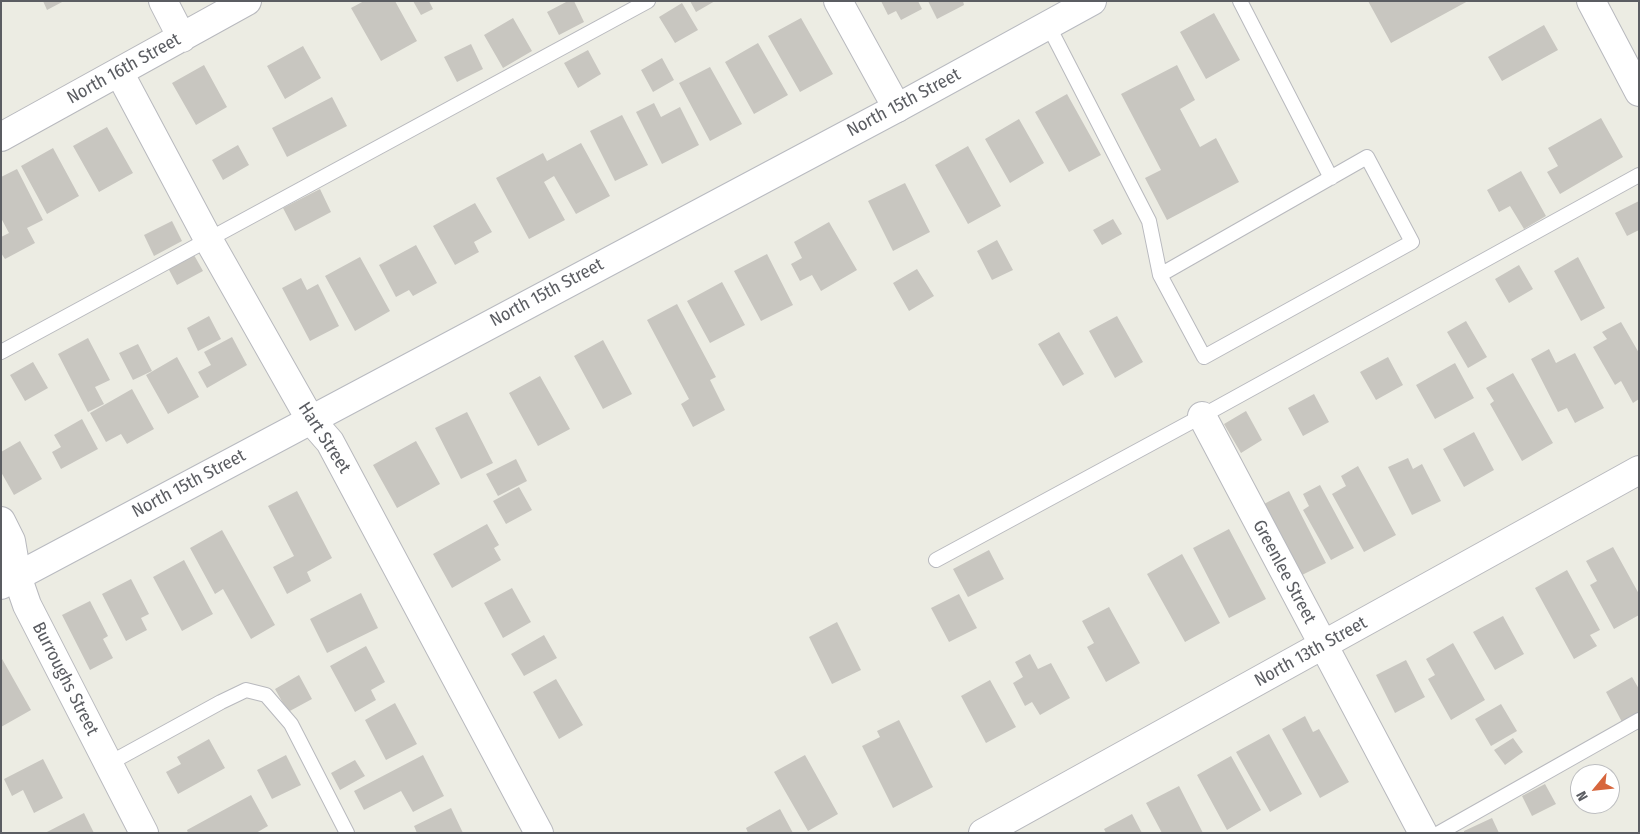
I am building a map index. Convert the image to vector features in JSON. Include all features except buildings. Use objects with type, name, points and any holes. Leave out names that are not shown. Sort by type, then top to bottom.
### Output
[{"type":"street","points":[[163,1],[182,38]]},
{"type":"street","name":"North 16th Street","points":[[1,137],[247,1]]},
{"type":"street","points":[[838,1],[897,108]]},
{"type":"street","name":"North 15th Street","points":[[9,580],[897,108],[1092,1]]},
{"type":"street","points":[[1591,1],[1639,92]]},
{"type":"street","name":"Hart Street","points":[[119,72],[208,239],[310,419],[330,442],[539,833]]},
{"type":"street","name":"Greenlee Street","points":[[1202,416],[1423,833]]},
{"type":"street","name":"North 13th Street","points":[[982,833],[1639,470]]},
{"type":"street","name":"Burroughs Street","points":[[1,521],[11,541],[9,580],[27,605],[144,833]]},
{"type":"lane","points":[[1,352],[648,1]]},
{"type":"lane","points":[[1240,1],[1330,178]]},
{"type":"lane","points":[[1048,25],[1149,221],[1160,274],[1204,357],[1412,242],[1367,157],[1160,274]]},
{"type":"lane","points":[[936,560],[1639,176]]},
{"type":"lane","points":[[108,764],[246,690],[266,695],[291,724],[347,833]]},
{"type":"lane","points":[[1439,833],[1639,720]]}]
